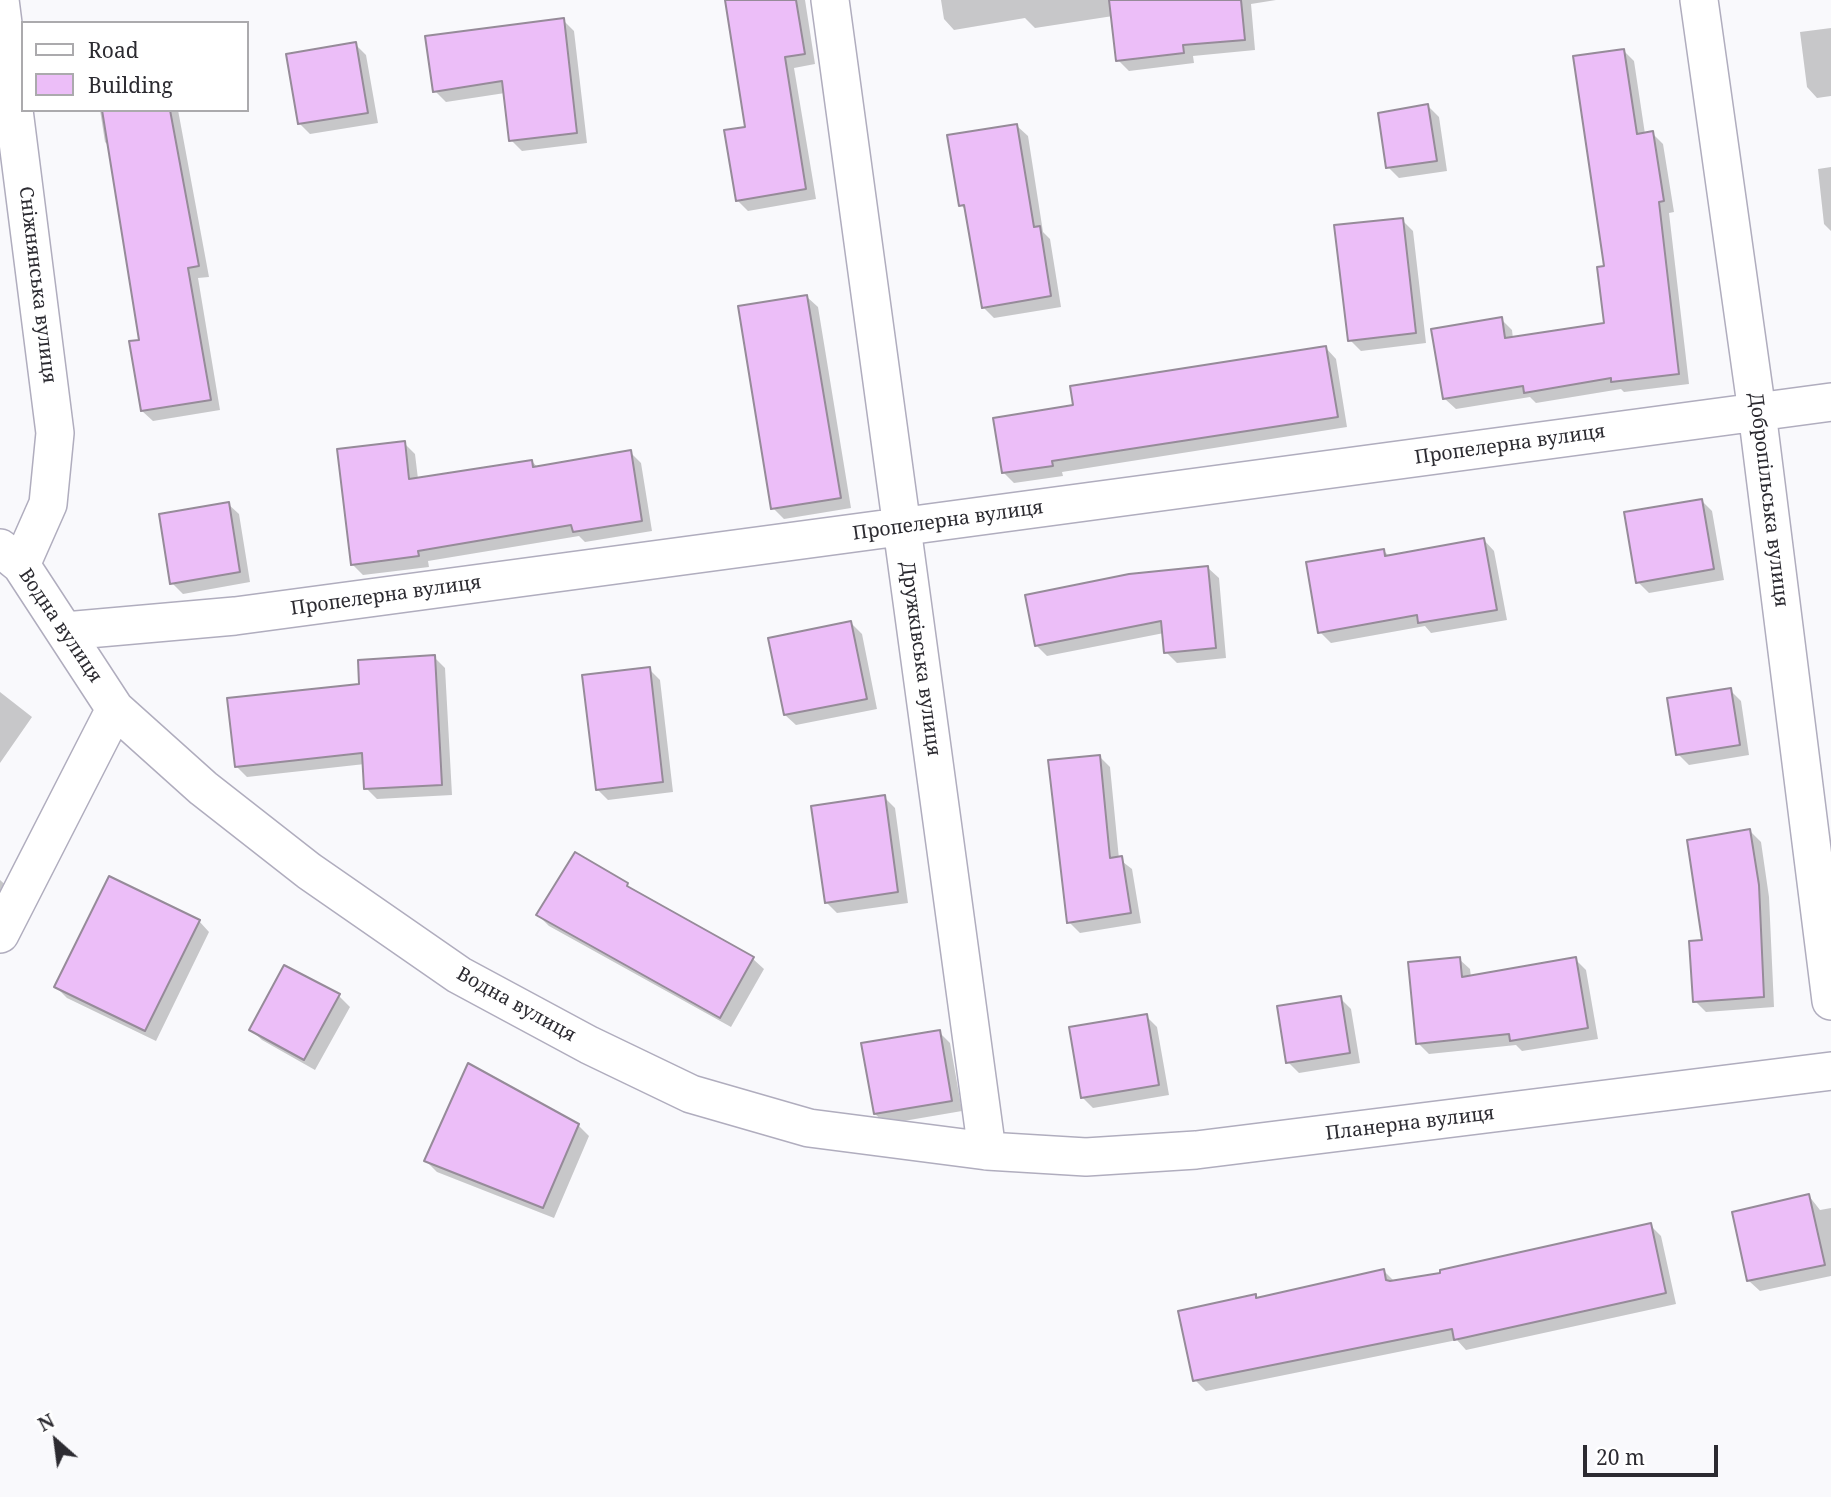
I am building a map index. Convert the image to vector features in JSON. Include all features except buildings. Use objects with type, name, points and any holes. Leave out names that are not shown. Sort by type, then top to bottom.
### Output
[{"type":"street","name":"Сніжнянська вулиця","points":[[0,0],[55,433],[48,504],[10,556]]},
{"type":"street","name":"Дружківська вулиця","points":[[830,0],[987,1150]]},
{"type":"street","name":"Добропільська вулиця","points":[[1699,0],[1757,412],[1831,1001]]},
{"type":"street","name":"Пропелерна вулиця","points":[[65,631],[235,616],[1831,402]]},
{"type":"street","name":"Водна вулиця","points":[[10,556],[65,631],[115,709],[203,788],[309,871],[459,975],[589,1045],[691,1094],[809,1128],[987,1150]]},
{"type":"street","points":[[0,934],[115,709]]},
{"type":"street","name":"Планерна вулиця","points":[[987,1150],[1086,1157],[1196,1150],[1831,1071]]}]
